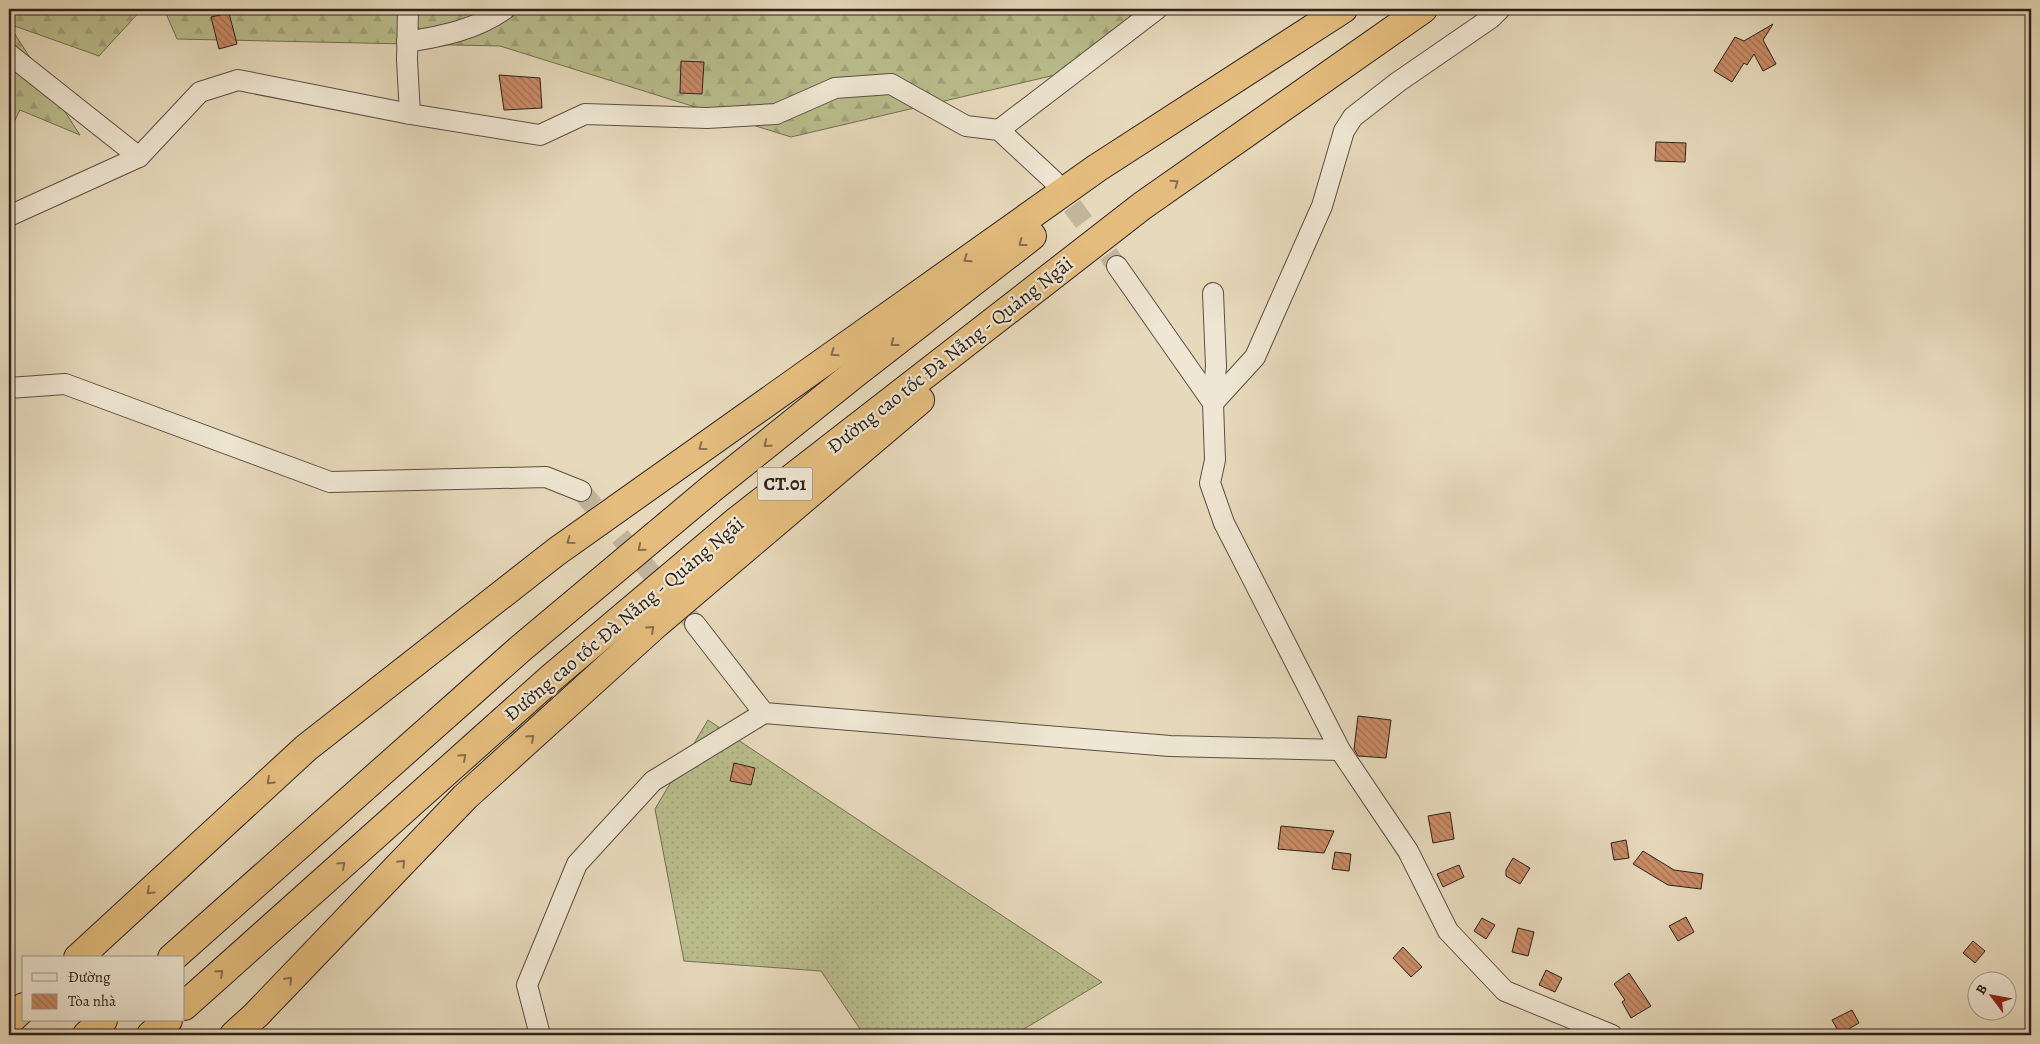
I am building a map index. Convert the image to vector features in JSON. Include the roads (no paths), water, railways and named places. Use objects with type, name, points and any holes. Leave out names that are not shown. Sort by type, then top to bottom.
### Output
[{"type":"highway","points":[[80,956],[306,748],[556,552],[1097,168],[1344,9]]},
{"type":"highway","name":"CT.01","points":[[174,956],[520,649],[733,471],[1011,252],[1143,153],[1344,9]]},
{"type":"highway","name":"Đường cao tốc Đà Nẵng - Quảng Ngãi","points":[[185,1005],[550,679],[738,520],[1142,206],[1423,9]]},
{"type":"highway","points":[[234,1035],[256,1016],[465,797],[656,624],[828,479],[1142,206]]},
{"type":"highway","points":[[9,1021],[22,1009]]},
{"type":"highway","points":[[87,1035],[101,1022]]},
{"type":"highway","points":[[151,1035],[166,1022]]},
{"type":"street","points":[[408,9],[410,114]]},
{"type":"street","points":[[408,42],[479,26],[505,9]]},
{"type":"street","points":[[999,130],[1157,9]]},
{"type":"street","points":[[1213,402],[1255,357],[1322,206],[1344,131],[1353,117],[1398,82],[1491,18],[1500,9]]},
{"type":"street","points":[[9,54],[139,157]]},
{"type":"street","points":[[9,216],[139,157],[200,92],[238,80],[410,114],[540,135],[585,114],[707,118],[776,114],[835,88],[891,84],[966,126],[999,130],[1054,181]]},
{"type":"street","points":[[1118,266],[1213,402]]},
{"type":"street","points":[[1213,293],[1216,366],[1213,402],[1215,460],[1210,483],[1224,523],[1340,750],[1408,851],[1448,931],[1505,991],[1612,1035]]},
{"type":"street","points":[[9,388],[65,384],[330,482],[546,478],[581,491]]},
{"type":"street","points":[[694,624],[764,713]]},
{"type":"street","points":[[540,1035],[527,985],[577,864],[653,781],[764,713],[1170,746],[1340,750]]},
{"type":"tunnel","points":[[1054,182],[1117,266]]},
{"type":"tunnel","points":[[581,491],[695,624]]}]
